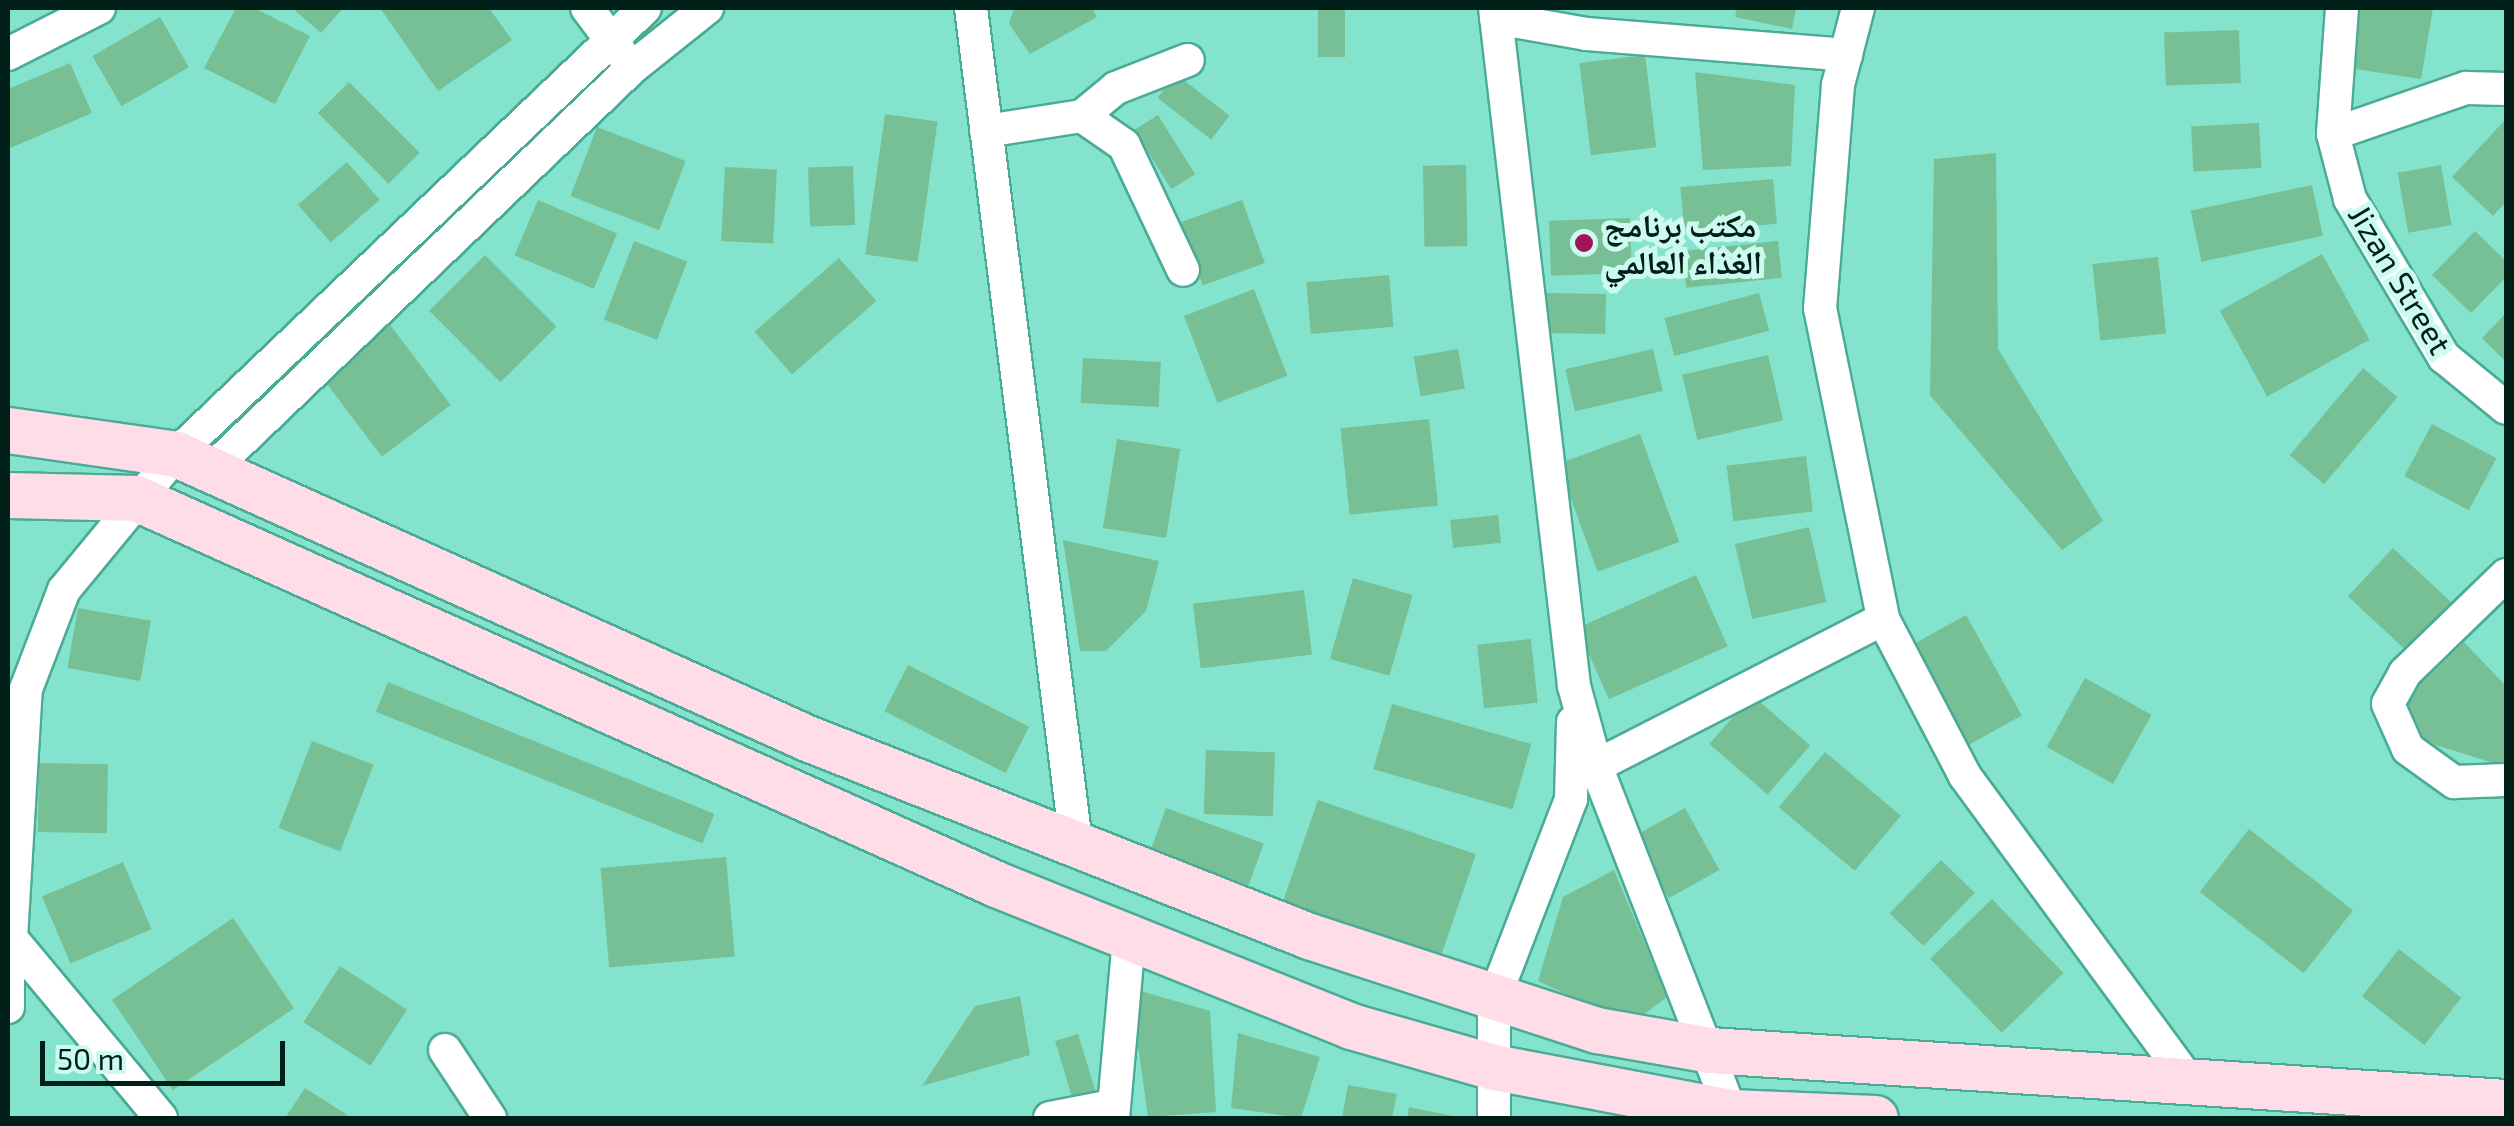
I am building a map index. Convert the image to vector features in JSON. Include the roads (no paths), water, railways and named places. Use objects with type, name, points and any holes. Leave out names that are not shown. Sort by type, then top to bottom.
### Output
[{"type":"street","points":[[8,54],[98,8]]},
{"type":"street","points":[[588,8],[633,67]]},
{"type":"street","points":[[194,462],[607,37],[645,8]]},
{"type":"street","points":[[8,1007],[26,689],[64,590],[136,498],[194,462],[633,67],[707,8]]},
{"type":"street","points":[[971,8],[1076,843]]},
{"type":"street","points":[[1858,8],[1846,54],[1820,308],[1883,618],[1965,776],[2188,1080]]},
{"type":"street","name":"Jizan Street","points":[[2342,8],[2333,134],[2350,199],[2444,356],[2506,408]]},
{"type":"street","points":[[1494,1118],[1494,999],[1571,799],[1574,686],[1495,13],[1846,54]]},
{"type":"street","points":[[986,132],[1082,116],[1116,88],[1188,60]]},
{"type":"street","points":[[2333,134],[2466,88],[2506,89]]},
{"type":"street","points":[[1082,116],[1124,145],[1183,270]]},
{"type":"street","points":[[8,430],[194,462],[674,680],[1308,936],[1494,999],[1710,1050],[2506,1102]]},
{"type":"street","points":[[8,494],[136,498],[1130,937],[1351,1026],[1494,1067],[1732,1115],[1875,1118]]},
{"type":"street","points":[[2506,574],[2405,672],[2388,704],[2408,749],[2454,782],[2506,780]]},
{"type":"street","points":[[1596,766],[1883,618]]},
{"type":"street","points":[[1574,686],[1596,766],[1710,1050],[1732,1115]]},
{"type":"street","points":[[9,937],[162,1118]]},
{"type":"street","points":[[1050,1118],[1113,1112],[1130,937]]},
{"type":"street","points":[[445,1050],[490,1118]]},
{"type":"place","name":"مكتب برنامج الغذاء العالمي","points":[[1584,243]]}]
